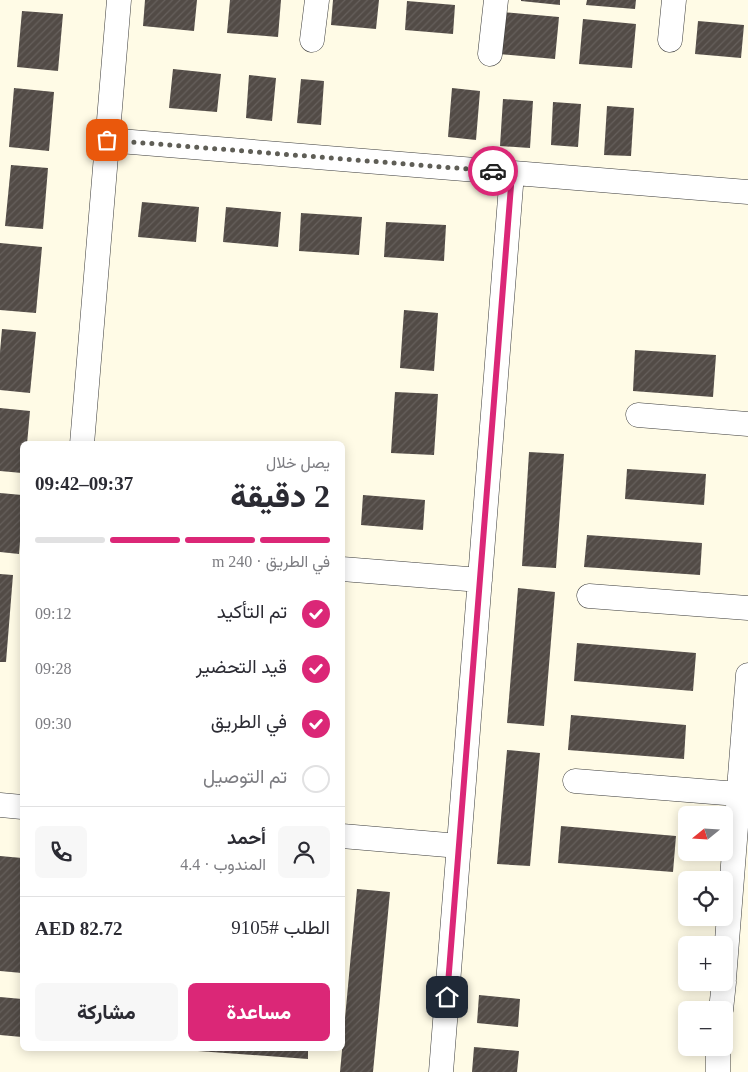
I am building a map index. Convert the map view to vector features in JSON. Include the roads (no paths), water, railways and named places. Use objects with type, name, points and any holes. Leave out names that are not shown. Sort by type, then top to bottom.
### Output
[{"type":"street","points":[[82,441],[119,0]]},
{"type":"street","points":[[312,40],[316,0]]},
{"type":"street","points":[[490,54],[496,0]]},
{"type":"street","points":[[670,40],[674,0]]},
{"type":"street","points":[[107,140],[748,192]]},
{"type":"street","points":[[441,1072],[512,173]]},
{"type":"street","points":[[638,415],[748,424]]},
{"type":"street","points":[[345,569],[480,580]]},
{"type":"street","points":[[589,596],[748,608]]},
{"type":"street","points":[[727,936],[748,675]]},
{"type":"street","points":[[575,781],[738,794]]},
{"type":"street","points":[[0,804],[20,806]]},
{"type":"street","points":[[345,836],[459,846]]}]
